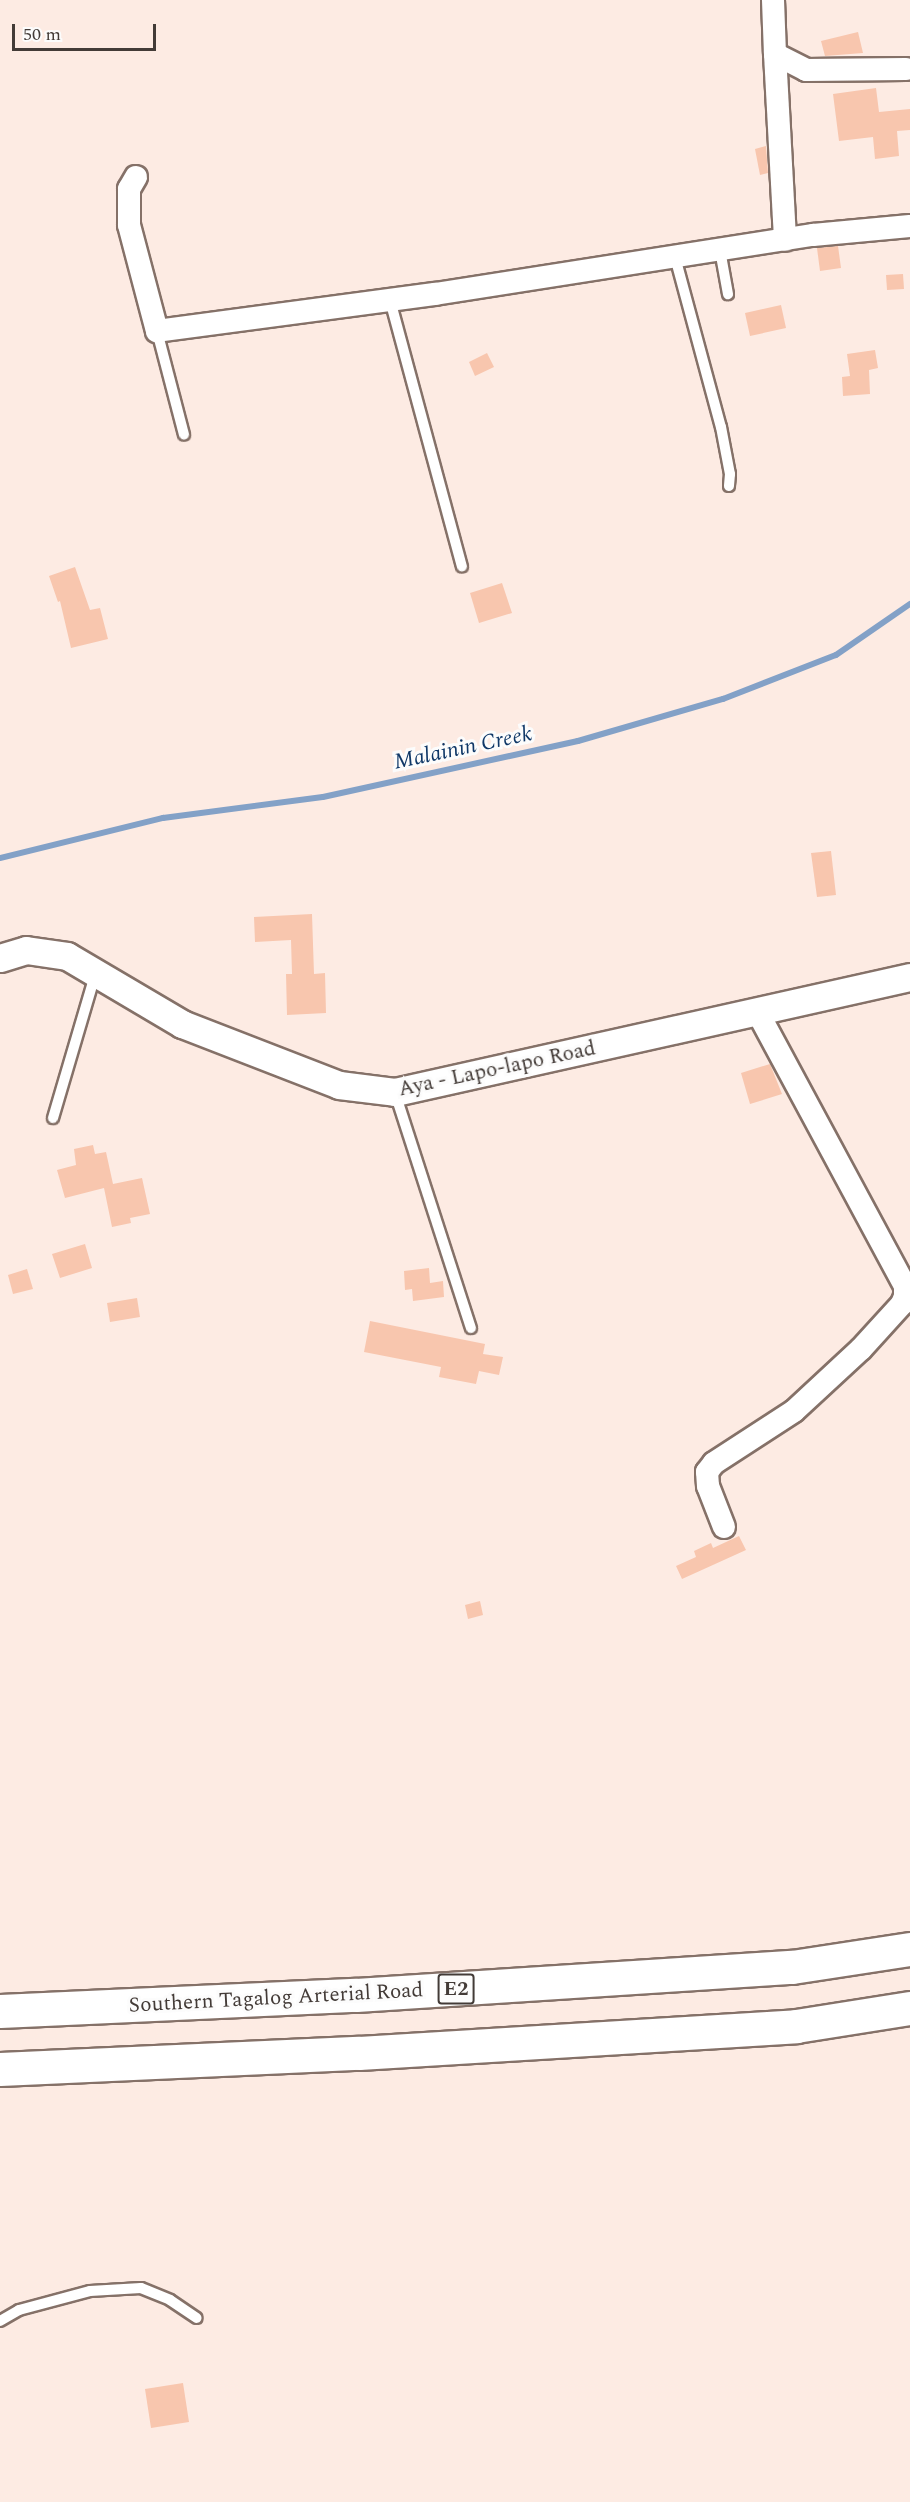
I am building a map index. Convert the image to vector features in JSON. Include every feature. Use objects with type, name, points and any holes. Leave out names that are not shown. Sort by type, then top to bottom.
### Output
[{"type":"highway","name":"Southern Tagalog Arterial Road","points":[[0,2011],[356,1995],[792,1967],[910,1948]]},
{"type":"highway","points":[[0,2069],[371,2052],[796,2026],[910,2008]]},
{"type":"street","points":[[773,0],[785,240]]},
{"type":"street","points":[[775,54],[806,70],[906,69]]},
{"type":"street","points":[[136,177],[129,189],[129,225],[157,331],[390,300],[785,240],[910,226]]},
{"type":"street","name":"Aya - Lapo-lapo Road","points":[[0,958],[26,950],[67,956],[182,1024],[339,1085],[394,1092],[910,976]]},
{"type":"street","points":[[724,1527],[708,1486],[707,1472],[714,1463],[794,1411],[861,1349],[902,1304],[905,1296],[904,1286],[757,1011]]},
{"type":"lane","points":[[720,250],[728,294]]},
{"type":"lane","points":[[675,257],[721,427],[730,474],[729,486]]},
{"type":"lane","points":[[390,300],[462,566]]},
{"type":"lane","points":[[157,331],[184,435]]},
{"type":"lane","points":[[53,1118],[95,974]]},
{"type":"lane","points":[[394,1092],[471,1328]]},
{"type":"lane","points":[[0,2321],[19,2310],[90,2291],[141,2288],[170,2300],[196,2319]]},
{"type":"building","points":[[858,32],[863,53],[825,56],[821,41]]},
{"type":"building","points":[[876,88],[879,112],[910,109],[910,130],[897,131],[899,156],[875,159],[873,137],[839,141],[833,94]]},
{"type":"building","points":[[766,146],[768,173],[760,175],[755,149]]},
{"type":"building","points":[[838,246],[841,268],[820,271],[817,248]]},
{"type":"building","points":[[903,274],[904,289],[887,290],[886,275]]},
{"type":"building","points":[[781,305],[786,328],[750,336],[745,313]]},
{"type":"building","points":[[875,350],[878,368],[869,370],[870,394],[843,396],[842,377],[850,376],[847,354]]},
{"type":"building","points":[[487,353],[494,367],[475,376],[469,362]]},
{"type":"building","points":[[75,567],[90,610],[100,608],[108,639],[71,648],[60,601],[58,602],[49,576]]},
{"type":"building","points":[[502,583],[512,613],[479,623],[470,593]]},
{"type":"building","points":[[831,851],[836,895],[817,897],[811,853]]},
{"type":"building","points":[[312,914],[314,974],[325,973],[326,1013],[287,1015],[286,974],[292,974],[291,940],[255,942],[254,917]]},
{"type":"building","points":[[770,1064],[782,1094],[750,1104],[741,1073]]},
{"type":"building","points":[[93,1145],[95,1154],[106,1152],[113,1184],[142,1178],[150,1214],[130,1218],[131,1223],[112,1227],[104,1188],[65,1198],[57,1170],[76,1165],[74,1149]]},
{"type":"building","points":[[85,1244],[92,1268],[60,1278],[52,1254]]},
{"type":"building","points":[[429,1268],[430,1283],[443,1281],[444,1297],[413,1301],[412,1289],[405,1290],[404,1271]]},
{"type":"building","points":[[27,1269],[33,1289],[13,1294],[8,1275]]},
{"type":"building","points":[[137,1298],[140,1317],[110,1322],[107,1303]]},
{"type":"building","points":[[370,1321],[485,1344],[483,1354],[503,1357],[499,1375],[479,1371],[476,1384],[439,1377],[441,1367],[364,1352]]},
{"type":"building","points":[[739,1536],[746,1550],[682,1579],[676,1566],[696,1557],[694,1551],[711,1543],[713,1548]]},
{"type":"building","points":[[480,1601],[483,1615],[468,1619],[465,1605]]},
{"type":"building","points":[[183,2383],[189,2422],[151,2428],[145,2389]]},
{"type":"waterway","name":"Malainin Creek","points":[[0,858],[163,818],[323,797],[578,741],[723,699],[836,655],[910,604]]}]
